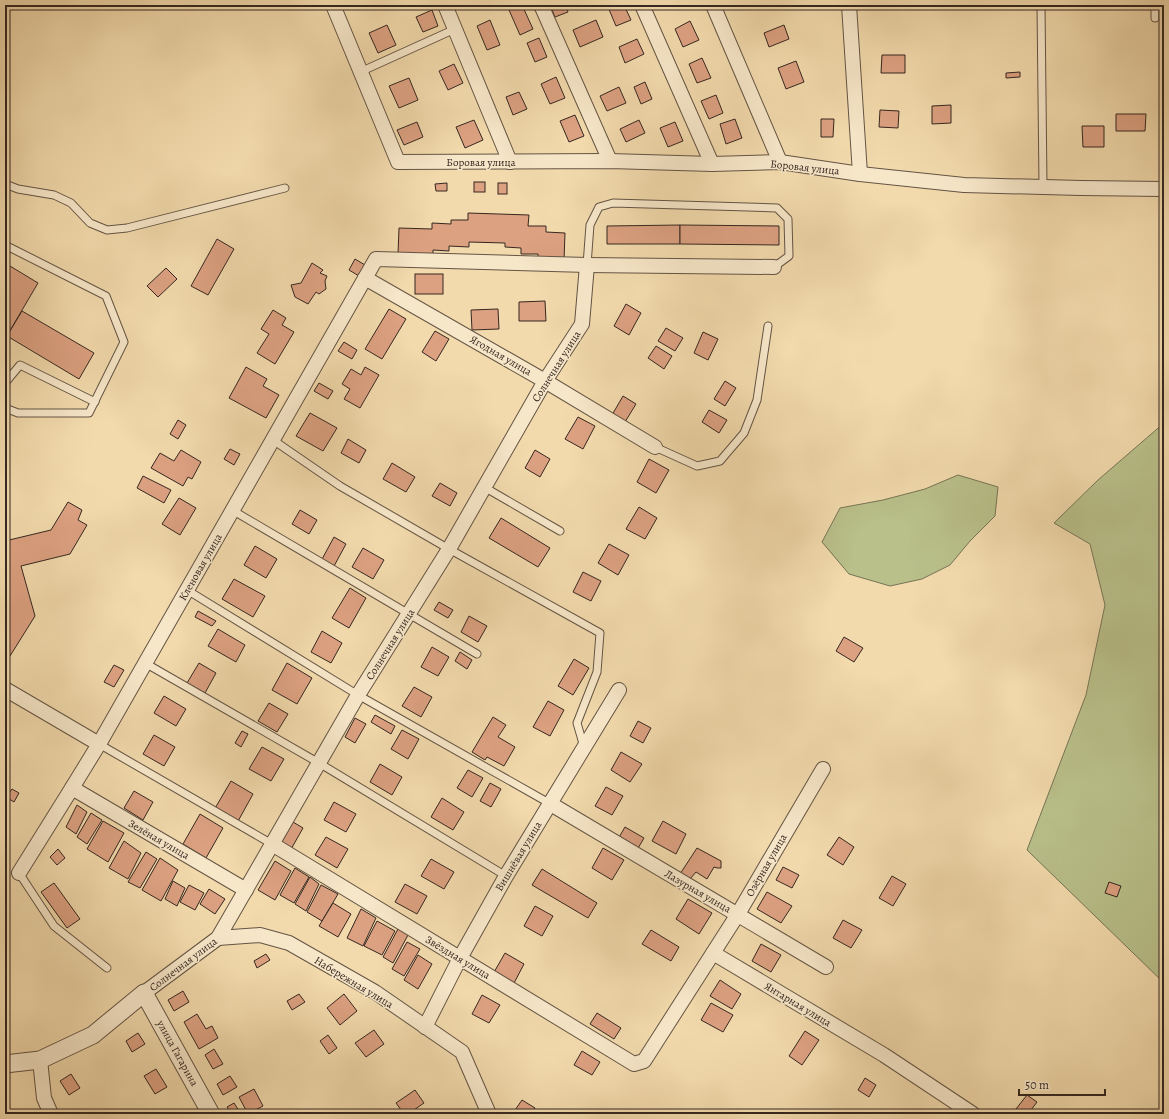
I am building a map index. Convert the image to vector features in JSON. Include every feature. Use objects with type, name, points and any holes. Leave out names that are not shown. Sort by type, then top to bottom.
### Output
[{"type":"street","points":[[333,5],[360,72]]},
{"type":"street","points":[[445,5],[510,162]]},
{"type":"street","points":[[541,5],[610,161]]},
{"type":"street","points":[[642,5],[712,164]]},
{"type":"street","points":[[712,5],[780,162]]},
{"type":"street","points":[[849,5],[860,174]]},
{"type":"street","name":"Боровая улица","points":[[360,72],[398,162],[610,161],[712,164],[780,162],[860,174],[964,185],[1164,189]]},
{"type":"street","name":"Кленовая улица","points":[[19,873],[99,744],[376,259],[587,265]]},
{"type":"street","points":[[587,265],[774,266]]},
{"type":"street","name":"Солнечная улица","points":[[144,993],[218,938],[358,695],[449,549],[545,381],[582,324],[587,265]]},
{"type":"street","name":"Ягодная улица","points":[[366,278],[545,381],[655,447]]},
{"type":"street","points":[[5,689],[99,744]]},
{"type":"street","name":"Вишнёвая улица","points":[[425,1027],[460,958],[506,876],[619,690]]},
{"type":"street","name":"Озёрная улица","points":[[738,914],[823,769]]},
{"type":"street","name":"Зелёная улица","points":[[72,788],[246,890]]},
{"type":"street","name":"Лазурная улица","points":[[549,803],[738,914],[644,1061]]},
{"type":"street","name":"Звёздная улица","points":[[272,844],[634,1064],[644,1061]]},
{"type":"street","points":[[738,914],[826,967]]},
{"type":"street","name":"Набережная улица","points":[[218,938],[260,935],[288,943],[375,992],[462,1052],[489,1114]]},
{"type":"street","name":"Янтарная улица","points":[[713,953],[884,1055],[973,1114]]},
{"type":"street","points":[[5,1064],[40,1060],[93,1035],[144,993]]},
{"type":"street","name":"улица Гагарина","points":[[144,993],[211,1114]]},
{"type":"street","points":[[40,1060],[44,1098],[51,1114]]},
{"type":"lane","points":[[1042,5],[1043,186]]},
{"type":"lane","points":[[1155,5],[1155,18]]},
{"type":"lane","points":[[360,72],[455,29]]},
{"type":"lane","points":[[5,184],[18,189],[54,195],[71,203],[90,223],[107,230],[127,228],[285,188]]},
{"type":"lane","points":[[587,265],[590,225],[599,207],[613,203],[778,208],[788,219],[789,256],[774,266]]},
{"type":"lane","points":[[5,245],[106,296],[124,342],[89,413],[18,413],[5,408]]},
{"type":"lane","points":[[655,447],[696,466],[720,461],[744,433],[757,400],[768,326]]},
{"type":"lane","points":[[5,383],[20,366],[95,402]]},
{"type":"lane","points":[[273,440],[340,486],[600,633],[597,672],[577,723],[584,747]]},
{"type":"lane","points":[[484,487],[560,531]]},
{"type":"lane","points":[[232,510],[477,654]]},
{"type":"lane","points":[[187,590],[358,695],[549,803]]},
{"type":"lane","points":[[145,663],[318,763],[506,876]]},
{"type":"lane","points":[[99,744],[272,844]]},
{"type":"lane","points":[[19,873],[54,926],[107,968]]},
{"type":"green space","points":[[1164,423],[1164,983],[1027,850],[1086,695],[1105,605],[1090,544],[1054,523],[1098,480]]},
{"type":"green space","points":[[958,475],[998,487],[995,516],[970,541],[950,565],[922,579],[890,586],[849,574],[822,542],[840,508],[883,500],[925,489]]},
{"type":"building","points":[[522,5],[533,29],[520,35],[509,10]]},
{"type":"building","points":[[550,5],[565,5],[568,12],[555,17]]},
{"type":"building","points":[[613,5],[624,5],[631,20],[616,26],[608,7]]},
{"type":"building","points":[[432,10],[438,26],[423,32],[416,17]]},
{"type":"building","points":[[490,20],[500,45],[487,50],[477,26]]},
{"type":"building","points":[[596,20],[603,37],[580,47],[573,30]]},
{"type":"building","points":[[690,21],[699,40],[683,47],[675,29]]},
{"type":"building","points":[[387,25],[396,45],[378,53],[369,33]]},
{"type":"building","points":[[784,25],[789,39],[769,47],[764,33]]},
{"type":"building","points":[[539,38],[547,57],[535,62],[527,43]]},
{"type":"building","points":[[637,39],[644,54],[625,63],[619,47]]},
{"type":"building","points":[[882,55],[905,55],[905,73],[881,73]]},
{"type":"building","points":[[702,58],[711,78],[697,83],[689,64]]},
{"type":"building","points":[[796,61],[804,82],[786,89],[778,68]]},
{"type":"building","points":[[454,64],[463,83],[448,90],[439,71]]},
{"type":"building","points":[[1020,72],[1020,77],[1006,78],[1006,73]]},
{"type":"building","points":[[556,77],[565,98],[550,104],[541,84]]},
{"type":"building","points":[[409,78],[418,100],[399,108],[389,86]]},
{"type":"building","points":[[645,82],[652,99],[641,104],[634,87]]},
{"type":"building","points":[[619,87],[626,103],[607,111],[600,96]]},
{"type":"building","points":[[519,92],[527,109],[513,115],[506,97]]},
{"type":"building","points":[[716,95],[723,113],[709,119],[701,101]]},
{"type":"building","points":[[951,105],[951,123],[932,124],[932,106]]},
{"type":"building","points":[[880,110],[899,111],[898,128],[879,127]]},
{"type":"building","points":[[1116,114],[1146,114],[1145,131],[1116,131]]},
{"type":"building","points":[[575,115],[584,136],[569,142],[560,121]]},
{"type":"building","points":[[735,119],[742,138],[726,144],[720,124]]},
{"type":"building","points":[[821,119],[834,119],[833,137],[821,137]]},
{"type":"building","points":[[474,120],[483,140],[465,148],[456,127]]},
{"type":"building","points":[[639,120],[645,133],[626,142],[620,129]]},
{"type":"building","points":[[417,122],[423,137],[404,145],[397,130]]},
{"type":"building","points":[[675,122],[683,141],[668,147],[660,128]]},
{"type":"building","points":[[1082,126],[1104,126],[1104,147],[1083,147]]},
{"type":"building","points":[[474,182],[485,182],[485,192],[474,192]]},
{"type":"building","points":[[447,183],[447,191],[436,191],[435,184]]},
{"type":"building","points":[[498,183],[507,183],[507,194],[498,194]]},
{"type":"building","points":[[468,213],[529,215],[528,226],[546,226],[546,232],[565,233],[564,261],[538,260],[538,254],[521,254],[521,248],[505,247],[505,243],[469,242],[469,247],[449,246],[449,251],[433,250],[433,255],[398,254],[399,228],[432,229],[432,223],[451,224],[451,220],[468,220]]},
{"type":"building","points":[[680,225],[680,244],[607,244],[607,226]]},
{"type":"building","points":[[680,225],[779,226],[779,245],[680,244]]},
{"type":"building","points":[[217,239],[234,249],[208,295],[191,286]]},
{"type":"building","points":[[355,259],[365,265],[359,276],[349,270]]},
{"type":"building","points":[[5,263],[38,283],[5,339]]},
{"type":"building","points":[[312,263],[323,270],[320,273],[327,276],[325,281],[326,289],[319,294],[316,292],[308,304],[295,297],[291,285],[301,283]]},
{"type":"building","points":[[166,268],[177,279],[158,297],[147,286]]},
{"type":"building","points":[[415,274],[443,274],[443,294],[415,294]]},
{"type":"building","points":[[545,301],[546,321],[519,321],[519,302]]},
{"type":"building","points":[[626,304],[641,313],[629,335],[614,326]]},
{"type":"building","points":[[389,309],[406,319],[382,359],[365,349]]},
{"type":"building","points":[[498,309],[499,329],[472,330],[471,310]]},
{"type":"building","points":[[273,310],[286,318],[282,325],[294,332],[275,364],[257,353],[269,334],[261,329]]},
{"type":"building","points":[[22,311],[94,353],[79,379],[7,336]]},
{"type":"building","points":[[666,328],[683,338],[675,351],[658,341]]},
{"type":"building","points":[[435,331],[449,339],[436,361],[422,352]]},
{"type":"building","points":[[703,332],[718,339],[708,360],[694,353]]},
{"type":"building","points":[[344,342],[357,350],[352,359],[338,351]]},
{"type":"building","points":[[656,346],[672,356],[664,369],[648,358]]},
{"type":"building","points":[[246,367],[267,379],[263,386],[279,395],[266,418],[229,398]]},
{"type":"building","points":[[365,367],[379,375],[360,408],[344,399],[350,389],[342,384],[351,369],[361,375]]},
{"type":"building","points":[[725,381],[736,388],[725,406],[714,399]]},
{"type":"building","points":[[319,383],[333,391],[328,399],[314,391]]},
{"type":"building","points":[[623,396],[636,404],[625,422],[612,415]]},
{"type":"building","points":[[709,410],[727,420],[719,433],[702,422]]},
{"type":"building","points":[[310,413],[337,428],[323,451],[296,436]]},
{"type":"building","points":[[578,417],[595,426],[583,449],[565,439]]},
{"type":"building","points":[[178,420],[186,425],[178,439],[170,434]]},
{"type":"building","points":[[348,439],[366,450],[359,463],[341,453]]},
{"type":"building","points":[[230,449],[240,454],[234,465],[224,459]]},
{"type":"building","points":[[181,450],[201,462],[192,479],[188,477],[183,486],[151,468],[160,453],[174,461]]},
{"type":"building","points":[[535,450],[550,459],[540,477],[525,468]]},
{"type":"building","points":[[649,459],[669,470],[656,493],[637,482]]},
{"type":"building","points":[[392,463],[415,477],[406,492],[383,479]]},
{"type":"building","points":[[143,476],[171,490],[164,503],[137,488]]},
{"type":"building","points":[[440,483],[457,493],[450,506],[432,496]]},
{"type":"building","points":[[179,498],[196,508],[180,535],[162,524]]},
{"type":"building","points":[[68,502],[82,510],[78,520],[87,525],[70,554],[21,566],[35,616],[5,664],[5,552],[7,552],[5,541],[51,530]]},
{"type":"building","points":[[639,507],[657,518],[645,539],[626,529]]},
{"type":"building","points":[[300,510],[317,520],[309,534],[292,524]]},
{"type":"building","points":[[501,518],[550,548],[538,567],[489,538]]},
{"type":"building","points":[[334,537],[346,544],[333,568],[321,561]]},
{"type":"building","points":[[609,544],[629,555],[618,575],[598,563]]},
{"type":"building","points":[[255,546],[277,559],[266,578],[244,565]]},
{"type":"building","points":[[363,548],[384,560],[373,579],[352,567]]},
{"type":"building","points":[[583,572],[601,581],[591,601],[573,592]]},
{"type":"building","points":[[234,579],[265,596],[253,617],[222,599]]},
{"type":"building","points":[[350,588],[366,598],[349,628],[332,618]]},
{"type":"building","points":[[439,602],[453,610],[448,618],[434,610]]},
{"type":"building","points":[[198,611],[216,621],[212,626],[195,617]]},
{"type":"building","points":[[469,616],[487,626],[478,642],[461,632]]},
{"type":"building","points":[[218,629],[245,645],[236,662],[208,646]]},
{"type":"building","points":[[322,631],[342,643],[331,663],[311,652]]},
{"type":"building","points":[[844,637],[863,648],[854,662],[836,651]]},
{"type":"building","points":[[432,647],[449,657],[438,676],[421,667]]},
{"type":"building","points":[[460,652],[472,660],[467,669],[455,661]]},
{"type":"building","points":[[574,659],[589,668],[573,695],[558,686]]},
{"type":"building","points":[[199,663],[216,673],[205,693],[187,683]]},
{"type":"building","points":[[287,663],[312,678],[297,704],[272,690]]},
{"type":"building","points":[[114,665],[124,670],[114,687],[104,682]]},
{"type":"building","points":[[414,687],[432,697],[421,717],[402,706]]},
{"type":"building","points":[[164,696],[186,709],[176,726],[154,713]]},
{"type":"building","points":[[548,701],[564,710],[550,736],[533,727]]},
{"type":"building","points":[[269,703],[288,714],[277,732],[258,721]]},
{"type":"building","points":[[375,715],[395,726],[391,734],[371,722]]},
{"type":"building","points":[[493,717],[506,725],[498,737],[515,747],[504,766],[487,757],[485,760],[472,752]]},
{"type":"building","points":[[355,718],[366,724],[355,743],[345,737]]},
{"type":"building","points":[[638,721],[651,728],[643,743],[630,736]]},
{"type":"building","points":[[402,730],[419,739],[408,759],[391,749]]},
{"type":"building","points":[[242,731],[248,734],[241,747],[235,743]]},
{"type":"building","points":[[154,735],[175,747],[164,766],[143,754]]},
{"type":"building","points":[[262,747],[284,759],[271,781],[249,769]]},
{"type":"building","points":[[621,752],[642,764],[630,782],[611,770]]},
{"type":"building","points":[[380,764],[402,777],[392,795],[370,782]]},
{"type":"building","points":[[468,770],[483,778],[472,797],[457,788]]},
{"type":"building","points":[[231,781],[253,794],[237,823],[214,810]]},
{"type":"building","points":[[490,783],[501,789],[491,807],[480,801]]},
{"type":"building","points":[[606,787],[623,796],[612,815],[595,806]]},
{"type":"building","points":[[12,789],[19,793],[14,802],[6,797]]},
{"type":"building","points":[[134,791],[153,802],[143,820],[124,808]]},
{"type":"building","points":[[442,798],[464,812],[453,830],[431,817]]},
{"type":"building","points":[[334,802],[356,814],[346,832],[324,820]]},
{"type":"building","points":[[77,805],[87,812],[76,834],[66,827]]},
{"type":"building","points":[[91,813],[102,820],[87,844],[77,837]]},
{"type":"building","points":[[200,814],[223,828],[206,858],[183,844]]},
{"type":"building","points":[[103,821],[124,833],[108,862],[87,849]]},
{"type":"building","points":[[663,821],[686,834],[676,854],[652,841]]},
{"type":"building","points":[[293,822],[303,828],[290,851],[280,845]]},
{"type":"building","points":[[625,827],[644,838],[637,850],[618,839]]},
{"type":"building","points":[[326,837],[348,849],[337,868],[315,855]]},
{"type":"building","points":[[839,837],[854,847],[843,865],[827,855]]},
{"type":"building","points":[[124,841],[141,853],[128,879],[109,868]]},
{"type":"building","points":[[603,848],[624,860],[612,880],[592,868]]},
{"type":"building","points":[[697,848],[721,861],[721,868],[714,867],[707,879],[696,872],[690,879],[680,874]]},
{"type":"building","points":[[58,849],[65,858],[57,865],[50,857]]},
{"type":"building","points":[[146,852],[157,859],[140,888],[128,882]]},
{"type":"building","points":[[160,858],[178,870],[161,901],[142,890]]},
{"type":"building","points":[[431,859],[454,872],[444,889],[421,876]]},
{"type":"building","points":[[275,861],[291,871],[275,900],[258,890]]},
{"type":"building","points":[[783,867],[799,875],[792,888],[776,880]]},
{"type":"building","points":[[295,868],[309,877],[294,903],[280,895]]},
{"type":"building","points":[[542,869],[597,903],[588,918],[532,885]]},
{"type":"building","points":[[892,876],[906,884],[893,906],[879,898]]},
{"type":"building","points":[[310,877],[319,884],[306,911],[295,904]]},
{"type":"building","points":[[173,881],[185,888],[177,906],[165,899]]},
{"type":"building","points":[[1109,882],[1121,886],[1117,897],[1105,893]]},
{"type":"building","points":[[54,883],[80,919],[67,928],[41,892]]},
{"type":"building","points":[[405,884],[427,896],[417,914],[395,902]]},
{"type":"building","points":[[189,885],[204,893],[195,910],[180,902]]},
{"type":"building","points":[[321,885],[338,894],[322,921],[307,912]]},
{"type":"building","points":[[209,889],[225,899],[215,914],[200,904]]},
{"type":"building","points":[[767,892],[792,906],[781,923],[757,909]]},
{"type":"building","points":[[688,899],[712,913],[699,934],[676,919]]},
{"type":"building","points":[[333,903],[351,914],[338,937],[319,926]]},
{"type":"building","points":[[535,906],[553,916],[542,936],[524,926]]},
{"type":"building","points":[[361,909],[376,918],[363,946],[347,938]]},
{"type":"building","points":[[843,920],[862,930],[851,948],[833,938]]},
{"type":"building","points":[[377,921],[395,931],[382,955],[364,946]]},
{"type":"building","points":[[398,929],[408,935],[393,963],[383,957]]},
{"type":"building","points":[[651,930],[679,947],[671,961],[642,944]]},
{"type":"building","points":[[407,942],[420,949],[404,976],[392,969]]},
{"type":"building","points":[[761,944],[781,955],[771,972],[752,961]]},
{"type":"building","points":[[505,953],[524,964],[513,985],[493,974]]},
{"type":"building","points":[[266,954],[270,960],[257,968],[254,961]]},
{"type":"building","points":[[418,955],[432,964],[418,989],[404,980]]},
{"type":"building","points":[[720,980],[741,994],[732,1009],[710,996]]},
{"type":"building","points":[[183,991],[189,1002],[174,1011],[168,1000]]},
{"type":"building","points":[[299,994],[305,1002],[292,1010],[287,1001]]},
{"type":"building","points":[[344,994],[357,1011],[340,1025],[327,1008]]},
{"type":"building","points":[[482,995],[500,1005],[489,1023],[472,1014]]},
{"type":"building","points":[[711,1003],[733,1015],[723,1032],[701,1020]]},
{"type":"building","points":[[597,1013],[621,1028],[614,1039],[590,1024]]},
{"type":"building","points":[[197,1014],[206,1029],[212,1026],[218,1038],[199,1049],[184,1022]]},
{"type":"building","points":[[374,1030],[384,1044],[366,1057],[355,1043]]},
{"type":"building","points":[[805,1031],[819,1040],[802,1065],[789,1056]]},
{"type":"building","points":[[138,1033],[145,1044],[132,1052],[126,1041]]},
{"type":"building","points":[[328,1035],[337,1048],[329,1054],[320,1041]]},
{"type":"building","points":[[214,1049],[223,1064],[213,1069],[205,1055]]},
{"type":"building","points":[[582,1051],[600,1062],[592,1075],[574,1065]]},
{"type":"building","points":[[156,1069],[167,1087],[155,1094],[144,1076]]},
{"type":"building","points":[[71,1074],[80,1088],[69,1095],[60,1081]]},
{"type":"building","points":[[230,1076],[237,1087],[223,1095],[217,1084]]},
{"type":"building","points":[[865,1078],[876,1085],[869,1097],[858,1090]]},
{"type":"building","points":[[254,1089],[263,1106],[248,1114],[239,1097]]},
{"type":"building","points":[[415,1090],[424,1103],[408,1114],[404,1114],[396,1103]]},
{"type":"building","points":[[1027,1095],[1037,1102],[1028,1114],[1012,1114]]},
{"type":"building","points":[[522,1100],[535,1108],[532,1114],[513,1113]]},
{"type":"building","points":[[234,1103],[241,1114],[232,1114],[227,1107]]}]
